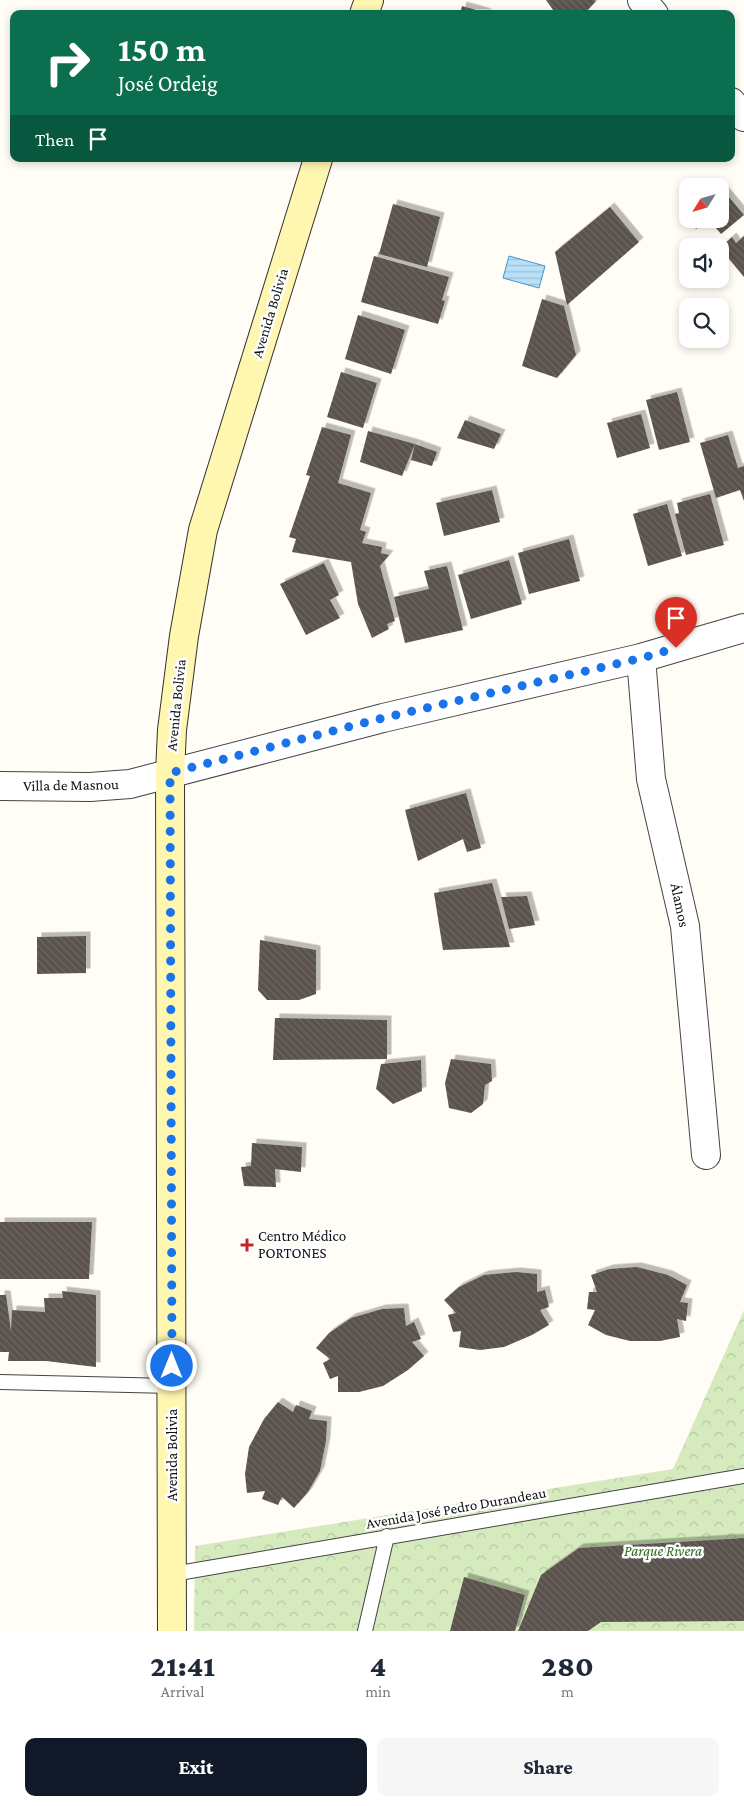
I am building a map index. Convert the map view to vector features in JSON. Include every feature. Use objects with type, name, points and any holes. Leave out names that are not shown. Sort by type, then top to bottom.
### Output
[{"type":"street","points":[[642,0],[651,10]]},
{"type":"street","points":[[735,107],[744,117]]},
{"type":"street","name":"Avenida Bolivia","points":[[172,1631],[170,773],[172,730],[184,636],[203,530],[317,162]]},
{"type":"street","name":"Villa de Masnou","points":[[0,786],[90,787],[130,784],[383,718],[642,658],[744,628]]},
{"type":"street","name":"Álamos","points":[[642,658],[651,779],[685,926],[706,1154]]},
{"type":"lane","points":[[0,1382],[172,1386]]},
{"type":"lane","name":"Avenida José Pedro Durandeau","points":[[173,1574],[744,1476]]},
{"type":"lane","points":[[365,1631],[388,1536]]},
{"type":"green space","name":"Parque Rivera","points":[[744,1310],[744,1631],[194,1631],[195,1546],[673,1469]]},
{"type":"water","points":[[509,256],[545,266],[539,288],[503,278]]},
{"type":"building","points":[[546,0],[596,1],[588,10],[553,10]]},
{"type":"building","points":[[462,6],[476,10],[461,10]]},
{"type":"building","points":[[729,197],[744,215],[729,227]]},
{"type":"building","points":[[393,204],[440,217],[427,267],[379,254]]},
{"type":"building","points":[[610,207],[639,242],[567,305],[555,252]]},
{"type":"building","points":[[716,228],[728,228],[721,234]]},
{"type":"building","points":[[744,236],[744,277],[729,259],[729,240],[732,237],[736,243]]},
{"type":"building","points":[[374,256],[449,277],[442,300],[445,301],[438,324],[361,302]]},
{"type":"building","points":[[542,299],[564,306],[576,355],[557,378],[522,366]]},
{"type":"building","points":[[358,315],[405,330],[391,374],[345,359]]},
{"type":"building","points":[[341,372],[377,383],[363,428],[327,417]]},
{"type":"building","points":[[677,392],[690,442],[659,450],[646,400]]},
{"type":"building","points":[[641,414],[650,448],[617,458],[607,423]]},
{"type":"building","points":[[465,420],[501,434],[494,449],[457,438]]},
{"type":"building","points":[[322,427],[351,435],[338,483],[371,493],[360,530],[366,532],[362,543],[382,547],[381,553],[389,555],[380,566],[395,621],[387,624],[389,629],[372,638],[358,604],[351,562],[292,552],[296,539],[289,537],[310,476],[306,475]]},
{"type":"building","points":[[368,431],[415,444],[402,476],[360,462]]},
{"type":"building","points":[[728,435],[738,468],[744,466],[744,501],[740,490],[716,498],[700,443]]},
{"type":"building","points":[[415,444],[437,452],[432,466],[411,460]]},
{"type":"building","points":[[492,490],[500,522],[444,536],[436,503]]},
{"type":"building","points":[[710,494],[724,545],[686,555],[675,514],[679,513],[677,503]]},
{"type":"building","points":[[667,504],[682,556],[648,566],[633,514]]},
{"type":"building","points":[[569,539],[580,581],[529,594],[518,553]]},
{"type":"building","points":[[509,560],[522,604],[471,619],[458,575]]},
{"type":"building","points":[[324,563],[339,595],[330,600],[340,618],[306,635],[280,584]]},
{"type":"building","points":[[447,566],[463,630],[405,643],[394,597],[429,589],[424,571]]},
{"type":"building","points":[[466,793],[481,848],[467,852],[463,839],[418,861],[405,810]]},
{"type":"building","points":[[492,883],[510,947],[443,950],[434,893]]},
{"type":"building","points":[[527,896],[535,925],[509,929],[501,897]]},
{"type":"building","points":[[86,936],[86,973],[37,974],[37,937]]},
{"type":"building","points":[[260,940],[316,950],[316,994],[299,1000],[267,1000],[258,990]]},
{"type":"building","points":[[275,1018],[387,1020],[387,1059],[273,1060]]},
{"type":"building","points":[[451,1059],[491,1064],[492,1081],[485,1085],[483,1104],[471,1113],[449,1108],[445,1083]]},
{"type":"building","points":[[421,1060],[422,1091],[393,1104],[376,1089],[381,1064]]},
{"type":"building","points":[[252,1143],[302,1147],[301,1172],[275,1169],[276,1187],[244,1186],[241,1167],[251,1166]]},
{"type":"building","points":[[0,1222],[92,1222],[89,1279],[0,1279]]},
{"type":"building","points":[[637,1267],[668,1275],[687,1285],[680,1302],[688,1303],[686,1321],[677,1319],[680,1337],[660,1341],[630,1341],[606,1335],[588,1325],[595,1310],[587,1309],[589,1292],[597,1292],[591,1275],[609,1269]]},
{"type":"building","points":[[516,1272],[537,1274],[537,1292],[545,1290],[549,1307],[540,1310],[549,1325],[532,1335],[504,1347],[480,1350],[459,1347],[461,1331],[453,1332],[448,1315],[456,1313],[444,1300],[459,1287],[484,1275]]},
{"type":"building","points":[[62,1291],[96,1295],[96,1367],[46,1361],[8,1361],[9,1352],[0,1352],[0,1295],[6,1295],[11,1331],[12,1310],[45,1312],[44,1298],[63,1298]]},
{"type":"building","points":[[404,1308],[406,1326],[414,1322],[421,1339],[412,1342],[424,1356],[408,1370],[383,1386],[359,1392],[338,1392],[338,1376],[330,1379],[323,1363],[330,1359],[316,1348],[329,1333],[351,1318],[382,1309]]},
{"type":"building","points":[[278,1402],[293,1412],[296,1405],[312,1411],[309,1419],[327,1421],[326,1441],[320,1471],[308,1492],[294,1508],[282,1497],[278,1505],[262,1499],[265,1491],[247,1493],[245,1474],[249,1447],[264,1419]]},
{"type":"building","points":[[744,1538],[744,1621],[601,1622],[588,1631],[518,1631],[541,1575],[579,1548]]},
{"type":"building","points":[[464,1577],[525,1595],[515,1631],[450,1631]]},
{"type":"place","name":"Centro Médico PORTONES","points":[[247,1245]]},
{"type":"route","points":[[172,1366],[170,773],[383,718],[642,658],[676,648]]}]
